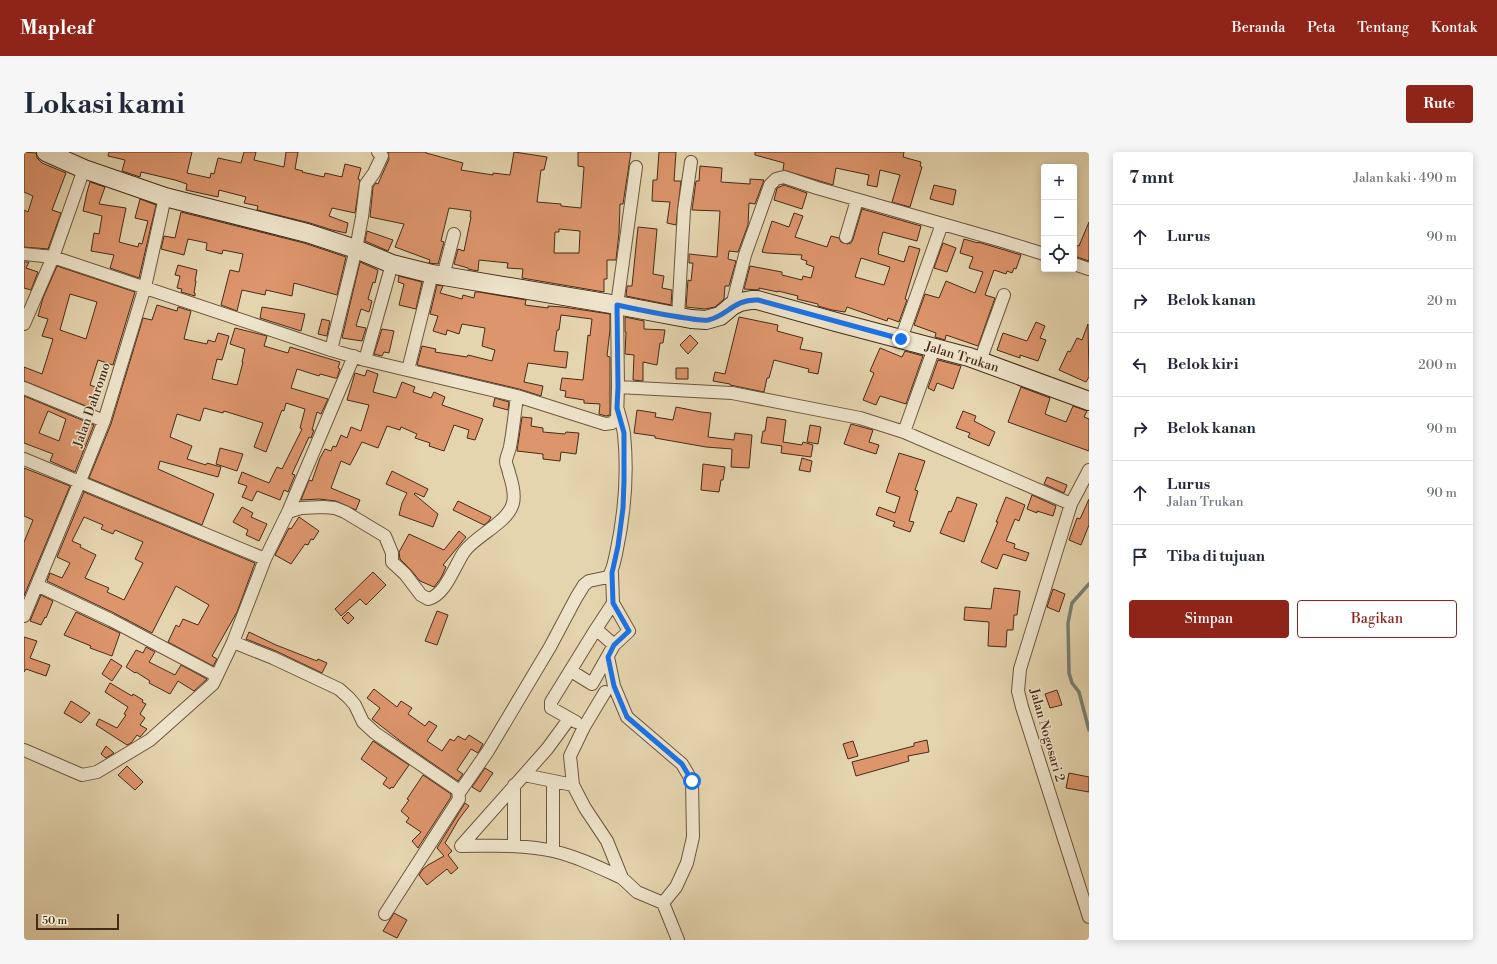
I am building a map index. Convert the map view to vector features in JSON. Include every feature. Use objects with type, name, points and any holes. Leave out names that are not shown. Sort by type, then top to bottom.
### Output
[{"type":"street","name":"Jalan Trukan","points":[[46,152],[84,169],[166,197],[307,233],[356,249],[392,264],[437,275],[617,305],[678,317],[706,320],[720,316],[732,306],[740,302],[751,300],[764,302],[980,361],[1089,401]]},
{"type":"street","points":[[331,350],[356,249],[366,184],[379,164],[382,156],[378,152]]},
{"type":"street","points":[[678,317],[684,210],[691,162]]},
{"type":"street","points":[[24,254],[53,257],[331,350],[517,396],[605,424],[612,423],[617,418],[617,305],[636,167]]},
{"type":"street","points":[[24,324],[53,257],[84,169]]},
{"type":"street","points":[[732,306],[746,254],[770,185],[776,178],[784,177],[857,200],[1041,253]]},
{"type":"street","name":"Jalan Dahromo","points":[[24,616],[104,421],[145,287],[166,197]]},
{"type":"street","points":[[846,237],[857,200]]},
{"type":"street","points":[[901,339],[942,224]]},
{"type":"street","points":[[408,370],[437,275],[454,234]]},
{"type":"street","points":[[24,750],[82,775],[97,772],[150,740],[213,684],[233,642],[265,559],[359,358],[392,264]]},
{"type":"street","points":[[1077,265],[1089,269]]},
{"type":"street","points":[[980,361],[1004,295]]},
{"type":"street","points":[[904,432],[934,348]]},
{"type":"street","points":[[618,387],[732,393],[860,418],[904,432],[1071,504]]},
{"type":"street","points":[[24,388],[104,421]]},
{"type":"street","points":[[288,512],[301,508],[323,507],[334,508],[345,512],[385,536],[392,553],[392,562],[405,574],[421,595],[428,599],[436,596],[444,586],[470,544],[506,516],[512,505],[513,499],[510,474],[506,462],[510,447],[517,396]]},
{"type":"street","points":[[592,684],[614,645],[629,631],[613,603],[612,573],[618,546],[623,508],[624,481],[624,433],[617,408]]},
{"type":"street","points":[[24,459],[265,559]]},
{"type":"street","name":"Jalan Nogosari 2","points":[[1089,470],[1071,504],[1020,669],[1018,692],[1027,727],[1089,918]]},
{"type":"street","points":[[385,914],[459,798],[460,793],[488,751],[550,648],[584,585],[589,581],[608,577],[612,573]]},
{"type":"street","points":[[37,585],[111,620],[217,676]]},
{"type":"street","points":[[584,727],[552,708],[551,702],[613,603]]},
{"type":"street","points":[[596,629],[614,645]]},
{"type":"street","points":[[233,642],[273,658],[338,689],[352,701],[363,722],[375,733],[458,790],[460,793]]},
{"type":"street","points":[[608,657],[614,686],[627,717],[682,764],[692,781],[693,837],[687,863],[676,887],[664,903]]},
{"type":"street","points":[[571,671],[620,700]]},
{"type":"street","points":[[605,692],[584,727],[570,756],[573,785],[585,808],[607,841],[622,878]]},
{"type":"street","points":[[569,718],[547,749],[514,785],[508,798],[461,846],[514,846],[553,851],[584,861],[622,878],[637,892],[664,903],[678,940]]},
{"type":"street","points":[[524,775],[573,785]]},
{"type":"street","points":[[553,851],[554,781]]},
{"type":"street","points":[[508,798],[514,846]]},
{"type":"building","points":[[24,152],[36,153],[37,158],[42,163],[66,173],[52,210],[61,213],[48,249],[24,247],[24,210],[28,212],[33,196],[24,192]]},
{"type":"building","points":[[109,152],[192,152],[187,173],[210,178],[211,173],[214,174],[218,158],[241,163],[244,152],[256,152],[254,160],[284,167],[286,152],[298,152],[295,169],[303,171],[302,172],[324,177],[325,173],[342,177],[345,164],[361,168],[358,179],[360,180],[355,213],[332,208],[329,216],[348,223],[346,233],[332,230],[257,210],[258,206],[244,203],[246,197],[219,190],[218,197],[186,190],[187,184],[175,180],[141,172],[140,177],[122,171],[125,160],[108,156]]},
{"type":"building","points":[[388,152],[426,152],[463,163],[461,170],[493,175],[493,173],[510,175],[514,152],[547,157],[544,170],[541,170],[537,202],[561,204],[561,206],[581,208],[584,167],[578,166],[578,152],[631,152],[623,204],[620,204],[616,260],[607,260],[607,279],[604,279],[604,292],[522,278],[523,269],[507,268],[508,263],[479,260],[478,271],[454,264],[458,249],[464,251],[471,211],[449,208],[441,241],[444,242],[438,264],[429,263],[430,260],[395,247],[404,224],[370,217],[373,187],[376,183],[378,184],[389,159]],"holes":[[[559,229],[580,231],[579,253],[554,253],[555,232],[559,232]]]},
{"type":"building","points":[[659,152],[676,152],[674,181],[681,181],[676,225],[667,223],[670,202],[652,201],[653,180],[657,180]]},
{"type":"building","points":[[755,152],[904,152],[903,157],[921,162],[920,166],[922,167],[910,207],[892,202],[900,175],[880,170],[877,187],[867,185],[869,175],[836,168],[833,185],[783,170],[784,163],[755,155]]},
{"type":"building","points":[[700,166],[722,168],[721,182],[750,184],[750,179],[764,180],[755,204],[749,203],[748,225],[738,252],[729,251],[728,259],[736,261],[729,286],[725,286],[724,299],[715,307],[705,309],[686,307],[688,280],[691,281],[693,263],[689,263],[689,254],[717,257],[720,211],[692,210],[696,181],[699,181]]},
{"type":"building","points":[[90,182],[105,187],[99,204],[126,208],[119,242],[138,247],[139,243],[142,244],[148,221],[135,218],[140,199],[156,205],[139,278],[110,268],[114,255],[91,251],[94,233],[99,234],[102,216],[83,211]]},
{"type":"building","points":[[784,185],[807,193],[802,209],[774,200],[777,188]]},
{"type":"building","points":[[934,185],[956,190],[953,205],[930,199]]},
{"type":"building","points":[[862,209],[921,226],[917,241],[883,232],[878,250],[878,254],[904,262],[909,246],[920,249],[905,299],[907,300],[899,322],[888,318],[887,321],[847,307],[845,312],[832,310],[818,306],[818,304],[797,299],[798,296],[778,291],[759,288],[759,290],[744,289],[750,266],[782,272],[782,275],[802,280],[803,276],[811,278],[814,267],[806,264],[807,261],[801,259],[802,255],[762,252],[772,221],[789,227],[794,213],[803,216],[795,237],[827,247],[831,236],[839,238],[841,242],[847,244],[851,243]],"holes":[[[861,258],[890,267],[884,285],[855,277]]]},
{"type":"building","points":[[181,212],[304,243],[346,257],[337,295],[294,283],[292,296],[266,290],[265,295],[242,290],[237,311],[221,305],[230,270],[239,272],[243,254],[223,250],[222,254],[206,250],[207,243],[188,239],[184,255],[161,249],[164,236],[175,238]]},
{"type":"building","points":[[1089,222],[1089,261],[1077,257],[1077,246],[1079,246]]},
{"type":"building","points":[[638,227],[657,229],[653,274],[664,276],[662,288],[672,290],[671,305],[626,296],[627,286],[632,286]]},
{"type":"building","points":[[367,231],[393,240],[388,251],[365,241]]},
{"type":"building","points":[[964,239],[1021,255],[1016,269],[1014,268],[1012,273],[1007,271],[1006,274],[994,270],[985,295],[995,298],[978,346],[946,335],[945,340],[935,337],[936,333],[914,325],[925,294],[939,298],[946,281],[975,293],[983,272],[969,268],[973,257],[960,253]]},
{"type":"building","points":[[943,243],[956,248],[947,272],[934,268]]},
{"type":"building","points":[[24,262],[29,262],[26,268],[38,272],[31,290],[24,288]]},
{"type":"building","points":[[360,262],[378,270],[375,283],[373,282],[368,299],[372,301],[369,312],[361,309],[356,326],[366,328],[362,341],[342,338]]},
{"type":"building","points":[[178,265],[197,270],[194,293],[195,296],[181,292],[182,289],[177,288],[180,276],[175,275]]},
{"type":"building","points":[[57,266],[135,292],[113,365],[98,360],[90,385],[98,388],[91,408],[24,381],[24,367],[42,374],[53,339],[42,336],[48,319],[38,316],[43,298]],"holes":[[[70,294],[97,302],[86,339],[60,330]]]},
{"type":"building","points":[[399,276],[422,282],[416,309],[399,305],[404,284],[398,282]]},
{"type":"building","points":[[437,285],[443,286],[440,293],[462,299],[463,295],[474,298],[475,292],[479,292],[526,300],[525,305],[548,308],[548,306],[563,307],[610,314],[607,356],[610,357],[610,415],[606,416],[599,414],[600,404],[584,403],[584,400],[565,397],[566,391],[560,390],[562,378],[583,380],[588,335],[590,336],[592,319],[561,315],[554,351],[568,352],[566,368],[528,363],[524,382],[543,386],[541,396],[519,389],[417,365],[422,346],[436,349],[435,352],[467,357],[468,355],[492,361],[495,350],[482,346],[485,328],[462,324],[459,334],[447,330],[446,335],[433,331],[438,316],[430,314]]},
{"type":"building","points":[[157,305],[177,311],[178,307],[191,311],[184,339],[207,344],[208,340],[215,342],[218,333],[229,336],[222,360],[217,359],[212,379],[237,385],[245,349],[230,344],[235,328],[267,336],[264,346],[288,353],[290,347],[340,362],[338,368],[340,369],[337,378],[320,374],[319,376],[297,369],[291,388],[328,399],[321,414],[317,412],[311,438],[309,437],[292,474],[295,475],[288,492],[284,490],[280,500],[257,491],[252,501],[242,497],[247,486],[238,483],[242,472],[269,483],[277,467],[282,469],[302,429],[300,428],[305,409],[286,403],[266,452],[254,447],[263,423],[224,411],[223,413],[204,408],[200,421],[177,414],[170,437],[192,446],[187,459],[206,465],[207,463],[221,467],[218,477],[160,461],[158,469],[214,494],[202,525],[89,478],[111,424],[143,318],[152,320]]},
{"type":"building","points":[[262,307],[305,314],[301,331],[260,318]]},
{"type":"building","points":[[625,317],[644,321],[644,329],[665,330],[663,343],[660,343],[657,365],[643,362],[643,381],[633,380],[634,355],[625,354]]},
{"type":"building","points":[[739,317],[778,325],[777,331],[803,338],[800,349],[822,353],[818,374],[808,372],[809,369],[774,360],[769,378],[767,378],[764,392],[713,381],[715,372],[725,374]]},
{"type":"building","points":[[322,319],[330,321],[327,336],[318,334]]},
{"type":"building","points":[[1036,322],[1045,326],[1040,338],[1046,340],[1038,361],[1020,355],[1020,358],[997,350],[1003,333],[1027,341]]},
{"type":"building","points":[[1088,324],[1089,377],[1086,382],[1059,370],[1068,351],[1070,352],[1077,338],[1082,340]]},
{"type":"building","points":[[382,329],[394,331],[389,353],[384,352],[382,356],[374,354]]},
{"type":"building","points":[[690,335],[698,343],[688,354],[680,345]]},
{"type":"building","points":[[880,348],[902,357],[905,351],[923,356],[906,404],[880,396],[876,405],[863,400],[874,373],[870,371]]},
{"type":"building","points":[[938,360],[961,366],[953,389],[937,383],[934,391],[928,388]]},
{"type":"building","points":[[676,368],[688,368],[688,379],[676,379]]},
{"type":"building","points":[[367,370],[378,374],[373,392],[396,398],[402,382],[415,387],[413,392],[431,398],[434,392],[445,397],[442,405],[483,419],[475,440],[467,438],[469,430],[454,425],[444,451],[429,446],[430,443],[415,438],[417,434],[401,427],[400,430],[387,426],[378,448],[362,442],[350,465],[341,461],[331,488],[360,500],[356,510],[336,501],[319,499],[301,500],[309,480],[312,481],[320,458],[325,449],[331,451],[333,446],[336,447],[341,435],[347,438],[351,427],[361,431],[369,405],[347,400],[355,373],[365,376]]},
{"type":"building","points":[[1021,387],[1050,398],[1045,414],[1066,422],[1073,406],[1087,411],[1084,417],[1089,419],[1089,451],[1008,422]]},
{"type":"building","points":[[24,396],[94,425],[75,472],[50,461],[53,454],[24,443]],"holes":[[[48,411],[66,419],[59,441],[39,433]]]},
{"type":"building","points":[[495,398],[509,402],[508,410],[493,406]]},
{"type":"building","points":[[676,407],[711,413],[708,437],[734,440],[735,433],[752,435],[749,468],[731,467],[732,449],[706,447],[634,433],[637,410],[656,413],[655,417],[673,420]]},
{"type":"building","points":[[963,411],[976,416],[974,421],[995,432],[989,446],[968,437],[970,433],[956,428]]},
{"type":"building","points":[[522,417],[532,418],[531,426],[543,428],[543,432],[565,434],[566,432],[579,433],[576,454],[561,452],[560,461],[543,459],[543,454],[517,451]]},
{"type":"building","points":[[767,417],[786,420],[783,442],[802,445],[803,442],[813,445],[811,457],[781,453],[782,446],[761,443]]},
{"type":"building","points":[[851,424],[873,430],[869,442],[879,445],[876,454],[844,444]]},
{"type":"building","points":[[810,425],[821,427],[818,444],[807,442]]},
{"type":"building","points":[[220,448],[243,454],[237,471],[216,464]]},
{"type":"building","points":[[899,453],[925,461],[915,490],[918,491],[909,521],[914,522],[910,532],[893,526],[895,522],[876,515],[879,507],[895,513],[900,497],[886,492]]},
{"type":"building","points":[[802,458],[812,461],[810,472],[799,470]]},
{"type":"building","points":[[703,464],[725,467],[719,492],[701,490]]},
{"type":"building","points":[[24,468],[70,486],[24,596],[24,542],[33,520],[24,516]]},
{"type":"building","points":[[392,471],[428,489],[424,497],[415,493],[414,494],[438,514],[433,527],[399,515],[402,503],[407,493],[386,484]]},
{"type":"building","points":[[1047,477],[1067,485],[1064,493],[1044,484]]},
{"type":"building","points":[[84,492],[255,563],[237,612],[212,656],[217,659],[213,666],[168,642],[176,625],[179,627],[183,619],[198,625],[209,605],[176,586],[152,633],[47,581],[50,573],[62,578],[70,563],[57,557]],"holes":[[[84,517],[103,525],[101,529],[113,534],[115,530],[143,542],[135,559],[143,563],[124,600],[107,592],[109,588],[85,578],[96,555],[72,541]]]},
{"type":"building","points":[[1032,495],[1056,506],[1053,516],[1037,511],[1037,513],[1027,509]]},
{"type":"building","points":[[957,497],[977,504],[964,542],[940,533],[949,511],[951,512]]},
{"type":"building","points":[[1006,497],[1025,505],[1019,521],[1015,519],[1006,541],[1015,544],[1014,548],[1029,553],[1026,561],[1003,554],[997,569],[981,562],[998,522],[996,522]]},
{"type":"building","points":[[1089,499],[1089,525],[1081,545],[1069,540],[1077,518],[1080,519]]},
{"type":"building","points":[[458,501],[491,517],[489,521],[484,525],[453,510]]},
{"type":"building","points":[[242,507],[253,513],[251,517],[267,524],[259,541],[246,535],[248,530],[233,522]]},
{"type":"building","points":[[299,517],[319,531],[313,540],[311,539],[308,545],[305,544],[291,564],[275,555],[289,528],[291,529]]},
{"type":"building","points":[[459,531],[466,537],[443,565],[446,567],[441,578],[434,587],[420,581],[400,559],[399,552],[409,534],[444,550]]},
{"type":"building","points":[[373,572],[386,585],[366,605],[360,599],[341,616],[335,609]]},
{"type":"building","points":[[994,588],[1020,591],[1017,615],[1014,615],[1013,630],[1007,630],[1006,647],[988,646],[989,622],[964,620],[965,607],[991,609]]},
{"type":"building","points":[[1053,589],[1065,594],[1059,612],[1047,607]]},
{"type":"building","points":[[41,595],[53,601],[46,618],[45,617],[41,625],[30,621]]},
{"type":"building","points":[[437,611],[448,615],[437,645],[425,641]]},
{"type":"building","points":[[76,612],[120,633],[112,656],[90,648],[91,646],[64,635]]},
{"type":"building","points":[[348,612],[354,618],[348,624],[342,618]]},
{"type":"building","points":[[249,632],[276,645],[317,661],[318,659],[327,663],[322,673],[276,651],[246,639]]},
{"type":"building","points":[[24,637],[37,641],[30,658],[50,665],[46,676],[26,669],[24,672]]},
{"type":"building","points":[[146,647],[155,652],[149,662],[175,675],[181,665],[207,679],[194,691],[178,681],[170,694],[149,683],[150,681],[126,667],[136,650],[143,653]]},
{"type":"building","points":[[111,659],[122,666],[112,681],[102,674]]},
{"type":"building","points":[[110,683],[132,696],[133,694],[143,700],[142,702],[146,704],[140,714],[145,718],[140,725],[147,729],[140,737],[137,735],[131,743],[127,745],[96,725],[99,719],[117,728],[126,715],[124,714],[128,707],[105,692]]},
{"type":"building","points":[[374,689],[397,707],[401,701],[412,708],[408,714],[425,726],[429,721],[437,726],[427,741],[442,751],[450,739],[454,741],[458,736],[465,740],[469,735],[483,744],[478,753],[471,749],[457,770],[463,774],[458,781],[403,743],[372,719],[380,708],[367,698]]},
{"type":"building","points":[[1057,690],[1062,705],[1050,708],[1045,694]]},
{"type":"building","points":[[71,701],[90,713],[81,723],[64,713]]},
{"type":"building","points":[[927,740],[929,752],[908,756],[909,761],[856,776],[852,762],[914,746],[914,743]]},
{"type":"building","points":[[373,741],[409,765],[393,788],[391,787],[390,789],[383,784],[387,778],[361,759]]},
{"type":"building","points":[[853,741],[858,756],[848,759],[843,744]]},
{"type":"building","points":[[106,746],[114,753],[106,758],[101,754]]},
{"type":"building","points":[[127,766],[143,782],[135,790],[118,775]]},
{"type":"building","points":[[485,768],[493,773],[480,792],[472,787]]},
{"type":"building","points":[[1069,773],[1089,777],[1089,792],[1066,788]]},
{"type":"building","points":[[423,775],[451,794],[451,797],[418,848],[412,841],[421,832],[406,822],[409,818],[401,811]]},
{"type":"building","points":[[465,803],[469,806],[459,819],[445,843],[452,851],[448,855],[458,868],[451,874],[447,869],[427,885],[419,875],[428,865],[444,856],[437,848]]},
{"type":"building","points":[[394,913],[407,920],[397,938],[383,931]]},
{"type":"waterway","points":[[1089,584],[1072,603],[1068,623],[1069,673],[1072,683],[1079,692],[1089,730]]},
{"type":"route","points":[[692,781],[682,764],[667,753],[627,717],[614,686],[608,657],[614,645],[629,631],[613,603],[612,573],[618,546],[623,508],[624,481],[624,433],[617,408],[617,305],[678,317],[706,320],[720,316],[732,306],[740,302],[758,300],[901,339]]}]
